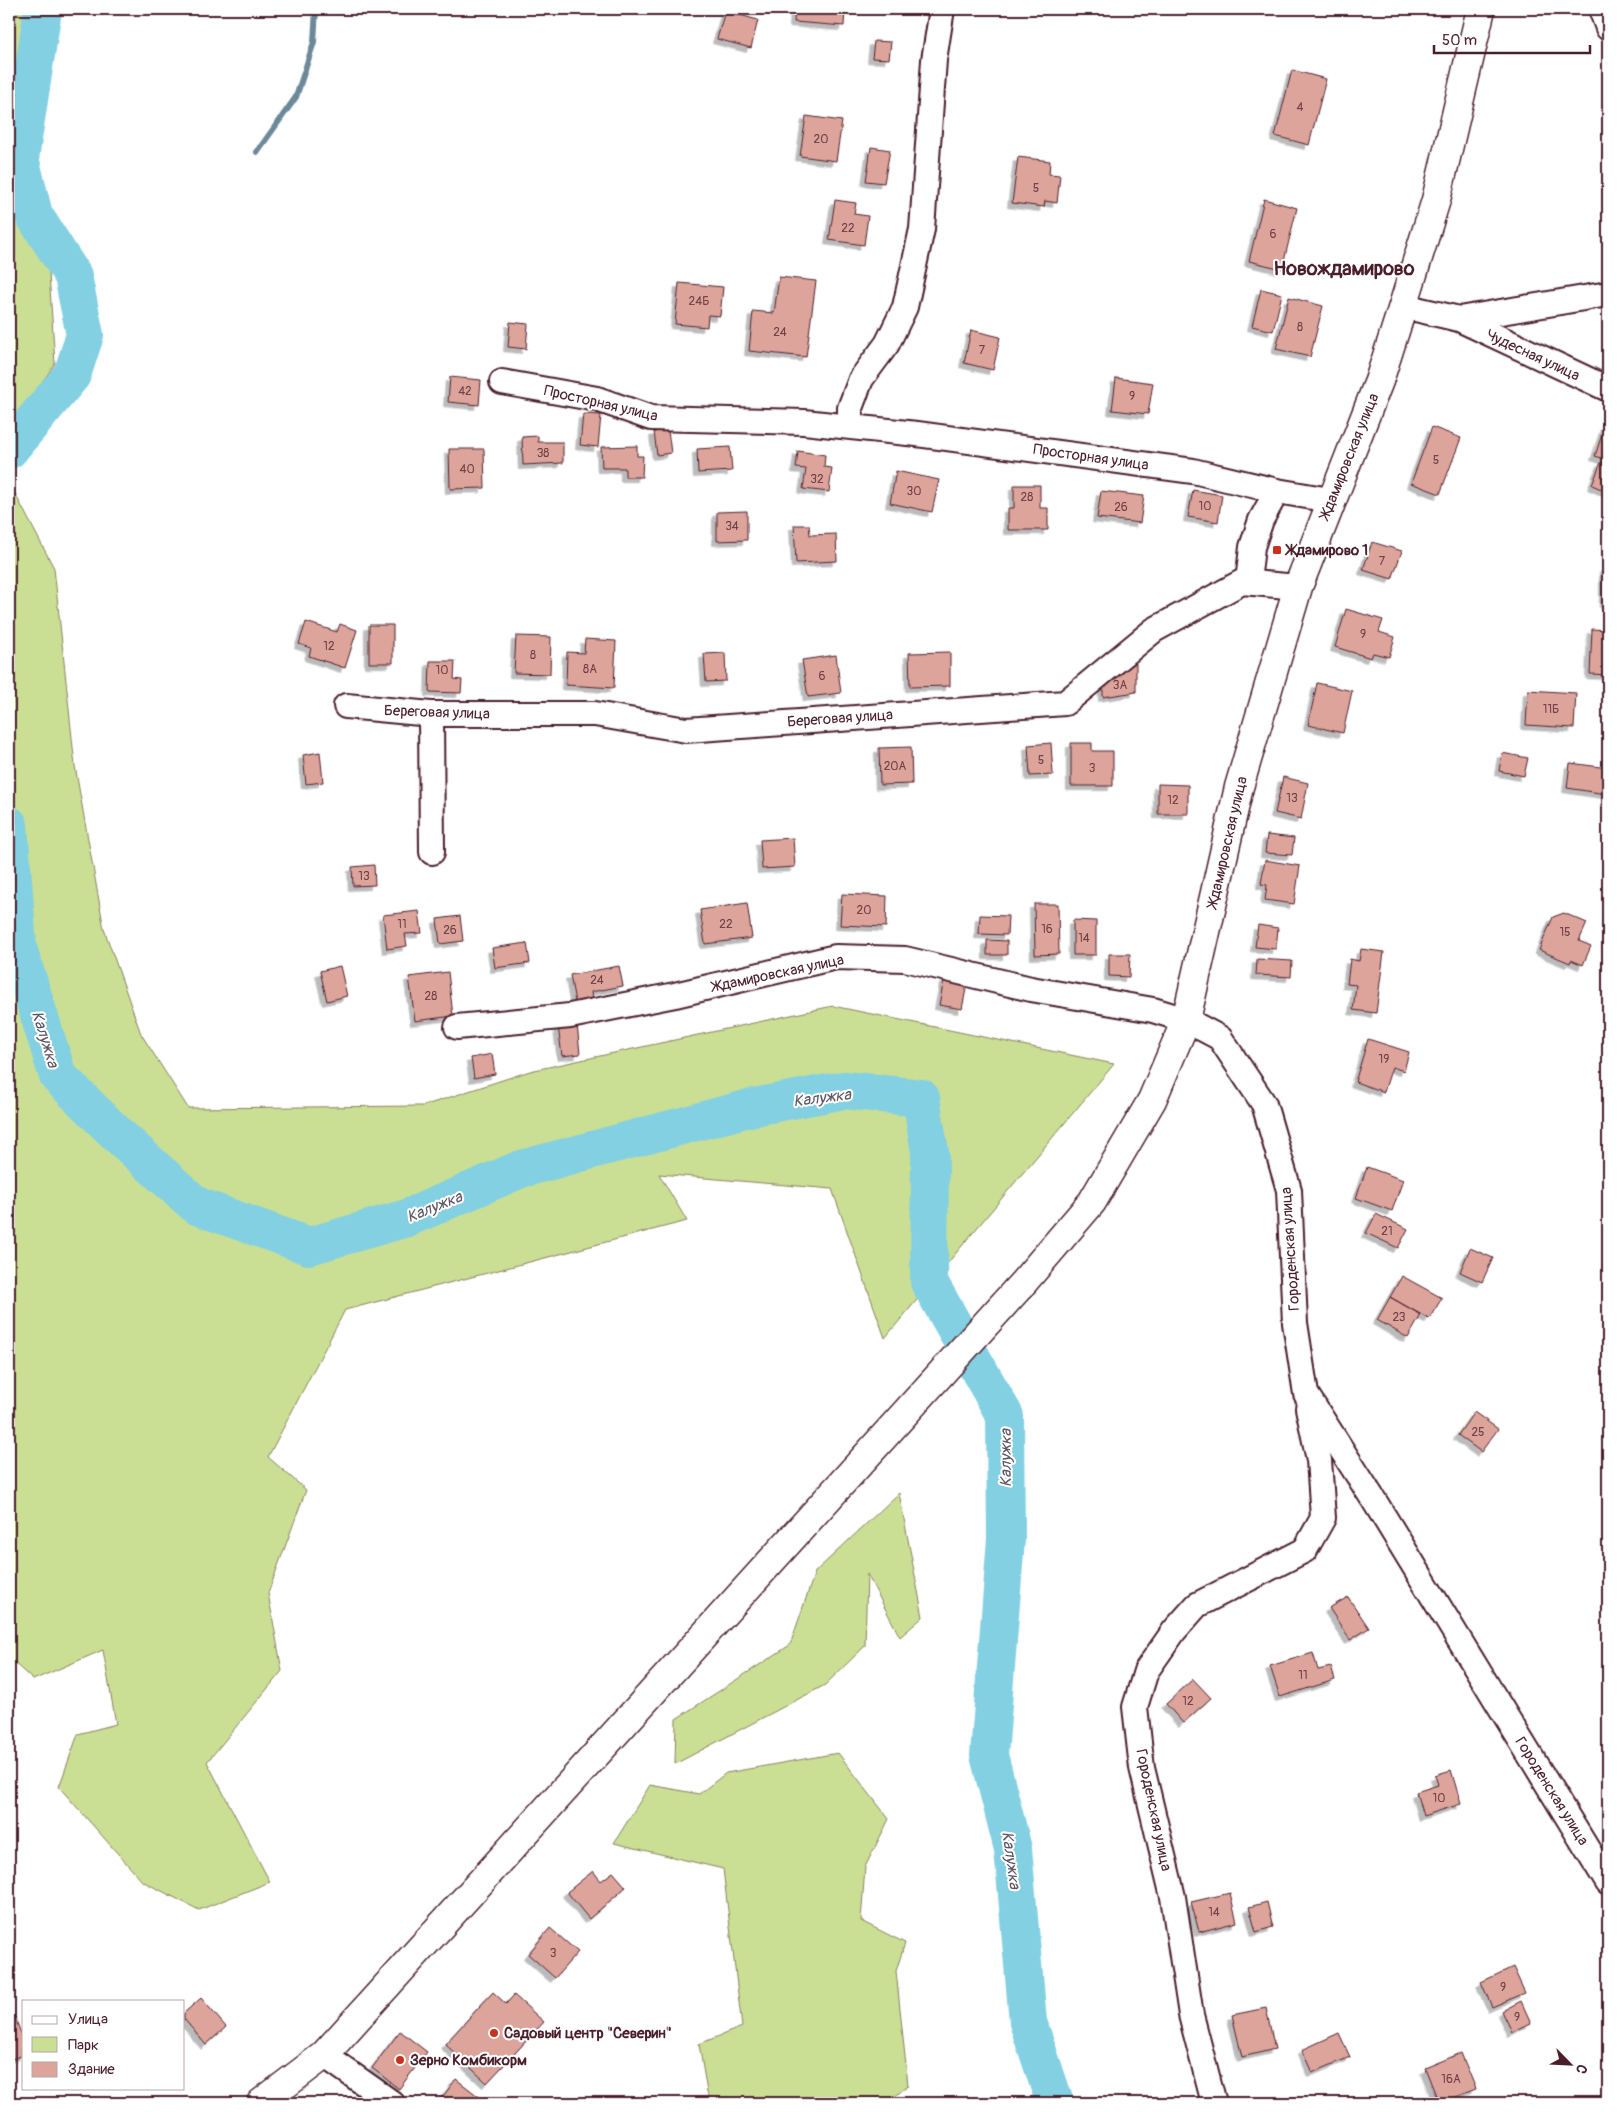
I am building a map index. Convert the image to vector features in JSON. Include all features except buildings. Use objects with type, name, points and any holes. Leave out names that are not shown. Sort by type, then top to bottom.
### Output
[{"type":"main road","name":"Ждамировская улица","points":[[261,2103],[324,2055],[1022,1284],[1092,1202],[1152,1100],[1186,1020],[1239,787],[1298,586],[1330,500],[1379,381],[1436,200],[1481,9]]},
{"type":"street","points":[[850,427],[850,408],[861,379],[887,344],[905,307],[922,229],[934,60],[942,9]]},
{"type":"street","points":[[1601,9],[1608,28]]},
{"type":"street","points":[[1403,306],[1459,319],[1608,294]]},
{"type":"street","name":"Чудесная улица","points":[[1459,319],[1608,390]]},
{"type":"street","name":"Просторная улица","points":[[502,382],[596,400],[651,418],[804,422],[917,434],[1193,471],[1277,491],[1330,500]]},
{"type":"street","points":[[1248,582],[1252,547],[1262,520],[1277,491]]},
{"type":"street","name":"Береговая улица","points":[[346,706],[431,714],[595,714],[686,730],[1065,703],[1154,630],[1242,582],[1298,586]]},
{"type":"street","points":[[431,714],[432,852]]},
{"type":"street","name":"Ждамировская улица","points":[[457,1027],[570,1016],[675,995],[836,957],[905,958],[1031,990],[1153,1010],[1186,1020]]},
{"type":"street","name":"Городенская улица","points":[[1186,1020],[1220,1038],[1264,1104],[1289,1190],[1295,1323],[1319,1460],[1323,1518],[1305,1550],[1197,1605],[1174,1630],[1146,1671],[1135,1707],[1142,1768],[1172,1897],[1191,2015],[1214,2103]]},
{"type":"street","name":"Городенская улица","points":[[1306,1394],[1375,1502],[1608,1883]]},
{"type":"street","points":[[324,2055],[392,2103]]},
{"type":"green space","points":[[9,9],[29,9],[9,147]]},
{"type":"green space","points":[[9,201],[48,258],[55,364],[9,428]]},
{"type":"green space","points":[[9,482],[54,568],[75,766],[104,929],[141,1034],[188,1108],[423,1106],[530,1071],[833,1006],[1114,1064],[885,1338],[832,1189],[659,1174],[687,1221],[345,1310],[268,1457],[306,1490],[268,1593],[282,1671],[207,1762],[270,1882],[199,1910],[142,1881],[59,1787],[78,1734],[116,1724],[103,1650],[33,1680],[9,1658]]},
{"type":"green space","points":[[899,1493],[923,1617],[900,1637],[867,1574],[865,1646],[825,1685],[675,1764],[676,1719],[790,1645],[815,1572]]},
{"type":"green space","points":[[838,1753],[889,1819],[865,1867],[861,1921],[905,1943],[896,1971],[908,2085],[888,2103],[713,2103],[707,2092],[699,2044],[742,2027],[723,1869],[614,1843],[650,1785],[699,1794],[726,1773]]},
{"type":"waterway","points":[[9,450],[72,375],[85,335],[73,276],[34,215],[20,158],[43,9]]},
{"type":"waterway","points":[[257,152],[296,97],[314,42],[316,9]]},
{"type":"waterway","name":"Калужка","points":[[9,825],[18,948],[58,1076],[119,1136],[197,1206],[309,1246],[407,1218],[521,1169],[749,1108],[844,1090],[921,1098],[930,1152],[929,1282],[1005,1416],[1006,1539],[989,1755],[1013,1849],[1028,2022],[1055,2103]]},
{"type":"place","name":"Ждамирово 1","points":[[1277,550]]},
{"type":"place","name":"Садовый центр \"Северин\"","points":[[494,2033]]},
{"type":"place","name":"Зерно Комбикорм","points":[[400,2060]]},
{"type":"district","name":"Новождамирово","points":[[1344,268]]}]
